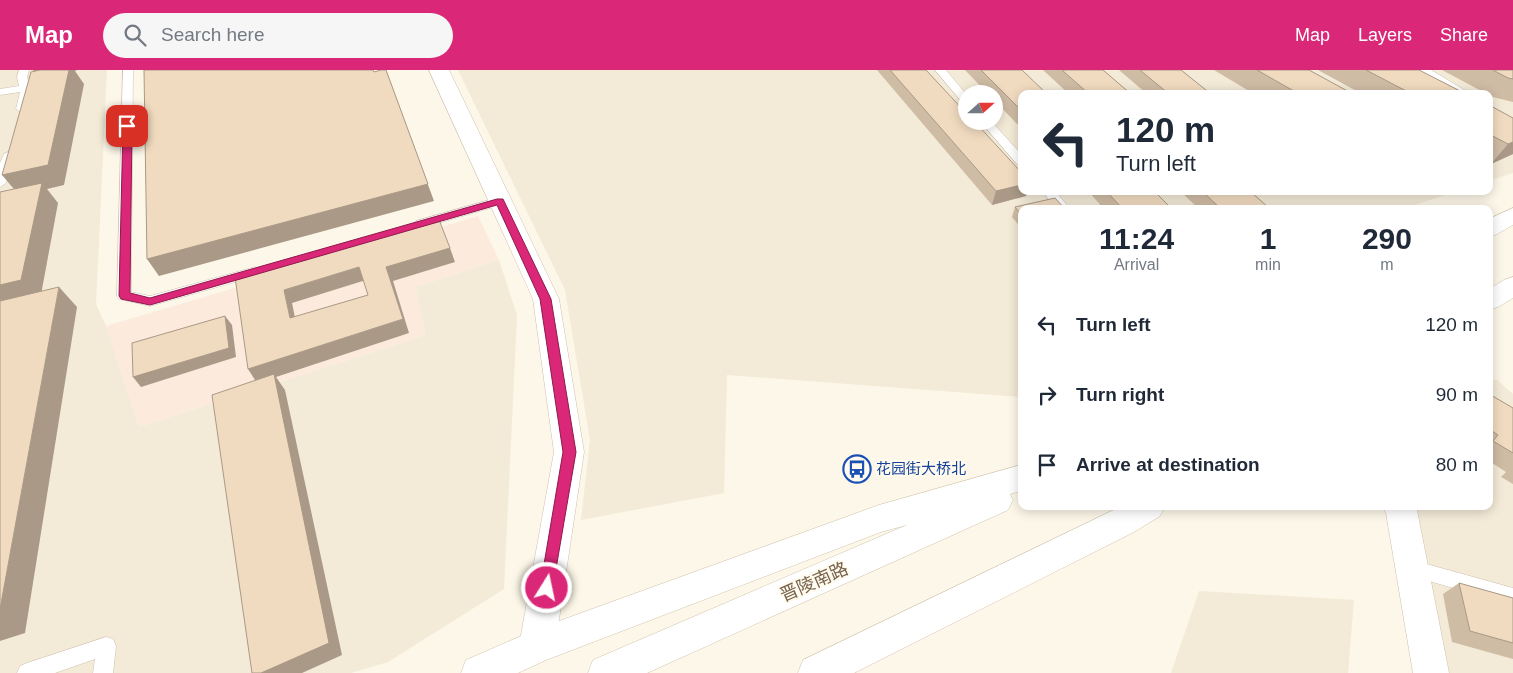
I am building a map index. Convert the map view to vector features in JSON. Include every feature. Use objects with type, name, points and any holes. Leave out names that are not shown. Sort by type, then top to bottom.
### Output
[{"type":"main road","points":[[439,70],[546,299],[570,452],[537,646]]},
{"type":"main road","points":[[1493,227],[1513,215]]},
{"type":"main road","points":[[1493,298],[1513,286]]},
{"type":"main road","points":[[480,673],[537,646],[879,519],[1018,479]]},
{"type":"main road","name":"晋陵南路","points":[[606,673],[1018,490]]},
{"type":"main road","points":[[816,673],[1123,522],[1142,510]]},
{"type":"main road","points":[[1401,510],[1431,673]]},
{"type":"lane","points":[[18,119],[26,91],[22,77],[24,70]]},
{"type":"lane","points":[[128,70],[124,296],[150,302],[264,269]]},
{"type":"lane","points":[[940,70],[958,91]]},
{"type":"lane","points":[[1423,70],[1459,90]]},
{"type":"lane","points":[[0,92],[25,88]]},
{"type":"lane","points":[[993,130],[1018,158]]},
{"type":"lane","points":[[0,183],[10,146]]},
{"type":"lane","points":[[1052,195],[1060,205]]},
{"type":"lane","points":[[406,228],[500,201]]},
{"type":"lane","points":[[1412,568],[1513,598]]},
{"type":"lane","points":[[27,673],[106,646],[103,673]]},
{"type":"shaded area","points":[[0,70],[107,70],[96,304],[106,326],[139,427],[426,335],[415,287],[499,260],[517,315],[504,589],[388,662],[351,673],[0,673]]},
{"type":"shaded area","points":[[458,70],[1513,70],[1513,173],[1493,180],[1493,90],[1018,90],[1018,195],[1445,195],[1415,205],[1018,205],[1018,397],[727,375],[724,493],[581,520],[590,440],[565,290]]},
{"type":"shaded area","points":[[478,216],[499,260],[415,287],[426,335],[139,427],[106,326]]},
{"type":"shaded area","points":[[1496,379],[1513,394],[1513,673],[1446,673],[1408,510],[1493,510],[1493,381]]},
{"type":"shaded area","points":[[1199,591],[1354,600],[1348,673],[1171,673]]},
{"type":"building","points":[[40,70],[69,70],[48,165],[2,175],[31,72]]},
{"type":"building","points":[[144,70],[373,70],[374,72],[386,70],[428,184],[147,259]]},
{"type":"building","points":[[890,70],[926,70],[958,104],[958,130],[982,130],[1018,169],[1018,186],[996,191]]},
{"type":"building","points":[[981,70],[1022,70],[1043,90],[1018,90],[1018,107],[1003,92],[1003,85],[996,85]]},
{"type":"building","points":[[1062,70],[1103,70],[1126,90],[1084,90]]},
{"type":"building","points":[[1140,70],[1181,70],[1206,90],[1164,90]]},
{"type":"building","points":[[1257,70],[1309,70],[1346,90],[1292,90]]},
{"type":"building","points":[[1366,70],[1419,70],[1458,90],[1404,90]]},
{"type":"building","points":[[1493,70],[1513,70],[1513,79],[1508,78]]},
{"type":"building","points":[[1493,107],[1513,118],[1513,142],[1508,144],[1493,136]]},
{"type":"building","points":[[42,183],[21,280],[0,285],[0,192]]},
{"type":"building","points":[[1110,195],[1158,195],[1168,205],[1119,205]]},
{"type":"building","points":[[1206,195],[1254,195],[1266,205],[1217,205]]},
{"type":"building","points":[[1055,198],[1061,205],[1024,205]]},
{"type":"building","points":[[438,217],[450,248],[386,267],[403,319],[248,369],[235,277]],"holes":[[[359,267],[368,295],[290,318],[284,290]]]},
{"type":"building","points":[[59,287],[0,609],[0,301]]},
{"type":"building","points":[[225,316],[229,348],[133,377],[132,343]]},
{"type":"building","points":[[274,374],[329,643],[261,673],[252,673],[212,395]]},
{"type":"building","points":[[1493,396],[1513,408],[1513,453],[1493,441],[1498,435],[1493,432]]},
{"type":"building","points":[[1459,583],[1513,598],[1513,643],[1470,631]]},
{"type":"place","name":"花园街大桥北","points":[[857,469]]},
{"type":"route","points":[[127,126],[124,296],[150,302],[500,201],[546,299],[570,452],[547,588]]}]
